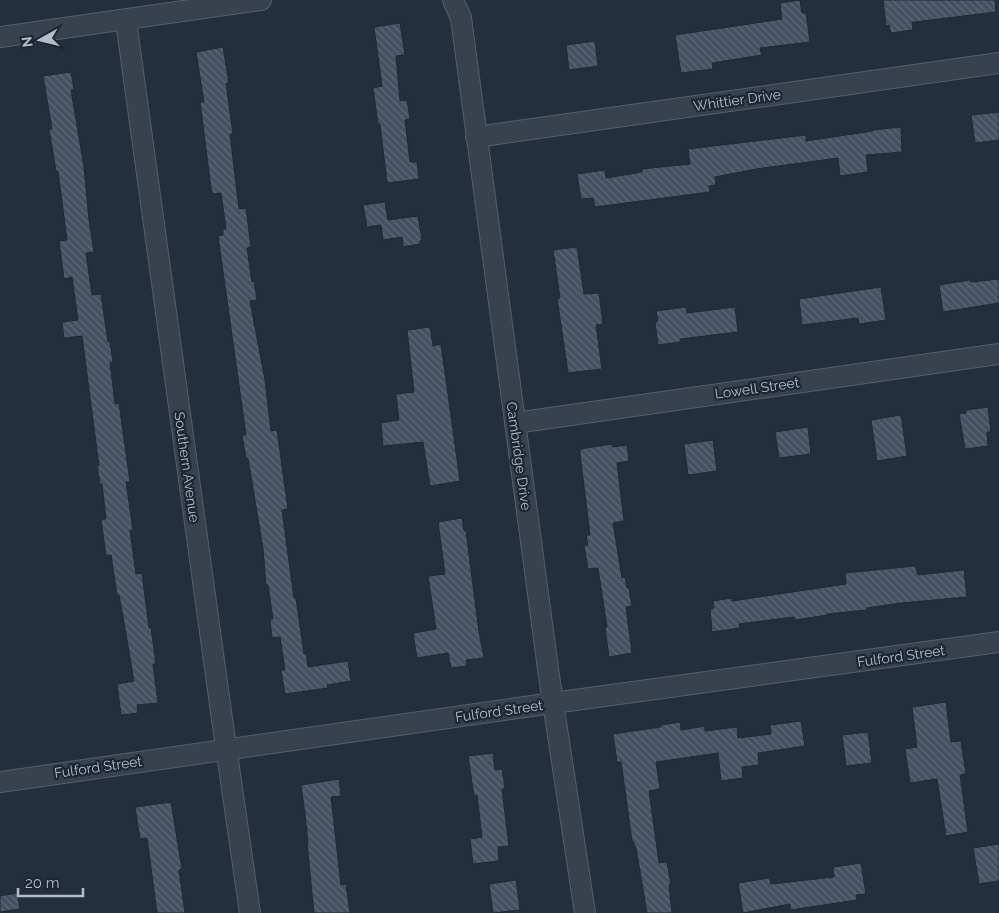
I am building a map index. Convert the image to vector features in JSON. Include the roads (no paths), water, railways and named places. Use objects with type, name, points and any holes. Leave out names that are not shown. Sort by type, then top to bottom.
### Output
[{"type":"street","points":[[0,37],[261,0]]},
{"type":"street","name":"Cambridge Drive","points":[[453,0],[460,18],[553,703],[585,913]]},
{"type":"street","name":"Southern Avenue","points":[[126,20],[250,913]]},
{"type":"street","name":"Whittier Drive","points":[[476,137],[999,63]]},
{"type":"street","name":"Lowell Street","points":[[515,422],[999,354]]},
{"type":"street","name":"Fulford Street","points":[[0,782],[999,642]]}]
